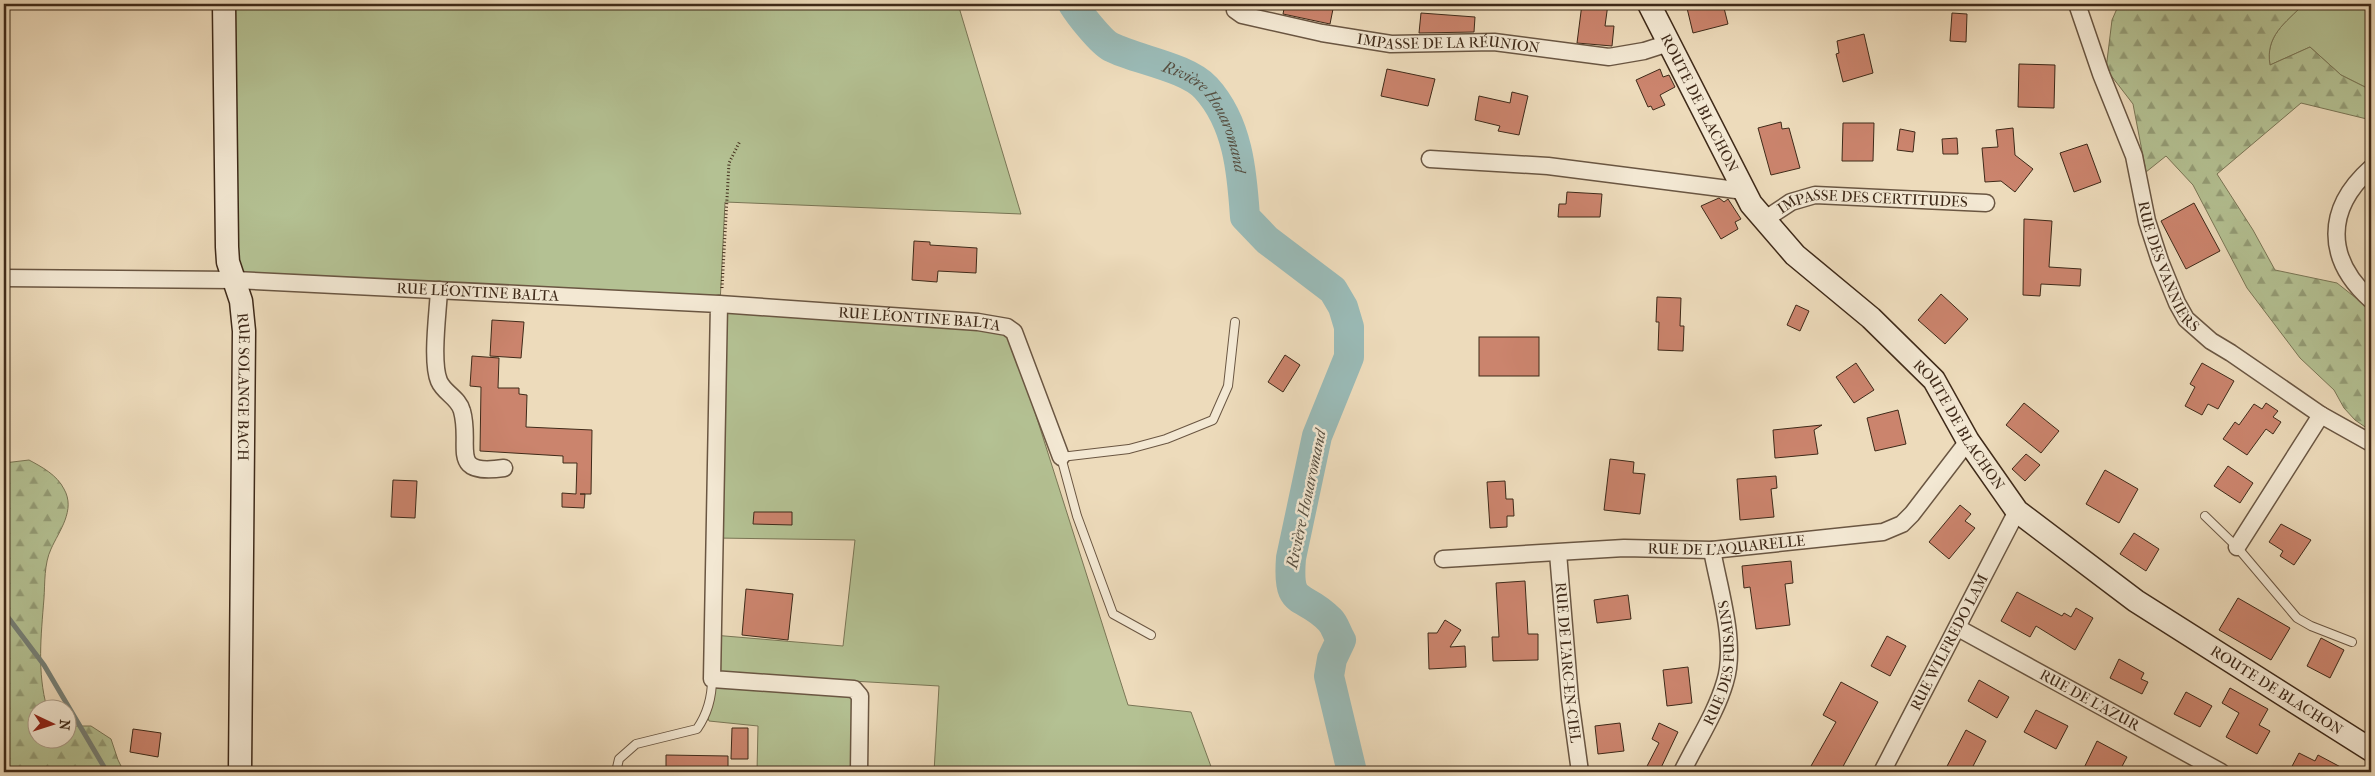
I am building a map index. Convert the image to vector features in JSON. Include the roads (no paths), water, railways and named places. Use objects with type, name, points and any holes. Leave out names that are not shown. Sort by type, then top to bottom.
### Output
[{"type":"street","name":"RUE SOLANGE BACH","points":[[224,4],[227,247],[228,262],[240,301],[244,331],[240,772]]},
{"type":"street","name":"IMPASSE DE LA RÉUNION","points":[[1236,4],[1235,10],[1242,15],[1322,33],[1391,44],[1494,42],[1609,57],[1644,51],[1668,43]]},
{"type":"street","name":"ROUTE DE BLACHON","points":[[1649,4],[1744,191],[1764,220],[1795,255],[1871,318],[1934,380],[1968,441],[2017,511],[2136,601],[2371,750]]},
{"type":"street","name":"RUE DES VANNIERS","points":[[2077,4],[2101,74],[2134,156],[2147,221],[2160,261],[2177,303],[2186,318],[2211,341],[2231,352],[2321,415],[2371,443]]},
{"type":"street","points":[[1430,159],[1548,166],[1744,191]]},
{"type":"street","points":[[2371,168],[2352,188],[2344,202],[2338,218],[2336,238],[2338,253],[2344,268],[2360,290],[2371,300]]},
{"type":"street","name":"IMPASSE DES CERTITUDES","points":[[1764,220],[1791,202],[1814,195],[1986,203]]},
{"type":"street","name":"RUE LÉONTINE BALTA","points":[[4,278],[235,280],[720,304],[978,322],[1008,327],[1014,332],[1061,457]]},
{"type":"street","points":[[439,290],[437,374],[444,390],[461,408],[464,418],[466,460],[470,466],[477,470],[504,468]]},
{"type":"street","points":[[720,304],[712,679],[854,689],[860,696],[859,772]]},
{"type":"street","points":[[2236,547],[2321,415]]},
{"type":"street","name":"RUE DE L'AQUARELLE","points":[[1443,559],[1624,548],[1712,550],[1867,535],[1894,529],[1912,514],[1968,441]]},
{"type":"street","name":"RUE WILFREDO LAM","points":[[1882,772],[2017,511]]},
{"type":"street","name":"RUE DES FUSAINS","points":[[1682,772],[1718,699],[1725,682],[1729,664],[1727,634],[1712,550]]},
{"type":"street","name":"RUE DE L'ARC-EN-CIEL","points":[[1558,553],[1570,699],[1580,772]]},
{"type":"street","name":"RUE DE L'AZUR","points":[[1958,628],[2221,772]]},
{"type":"lane","points":[[1151,636],[1113,614],[1077,516],[1061,457],[1129,449],[1166,439],[1213,420],[1228,386],[1235,322]]},
{"type":"lane","points":[[2205,516],[2236,547],[2297,618],[2311,626],[2352,642]]},
{"type":"lane","points":[[616,772],[619,759],[636,744],[697,729],[707,715],[712,693],[712,679]]},
{"type":"waterway","name":"Rivière Houaromand","points":[[1073,4],[1096,34],[1111,47],[1174,69],[1198,81],[1206,88],[1217,102],[1232,132],[1240,166],[1245,217],[1267,240],[1333,290],[1343,307],[1349,327],[1349,357],[1317,436],[1291,558],[1290,574],[1294,593],[1298,598],[1320,611],[1330,620],[1341,640],[1332,659],[1329,676],[1352,772]]},
{"type":"waterway","points":[[4,612],[44,665],[107,772]]}]
